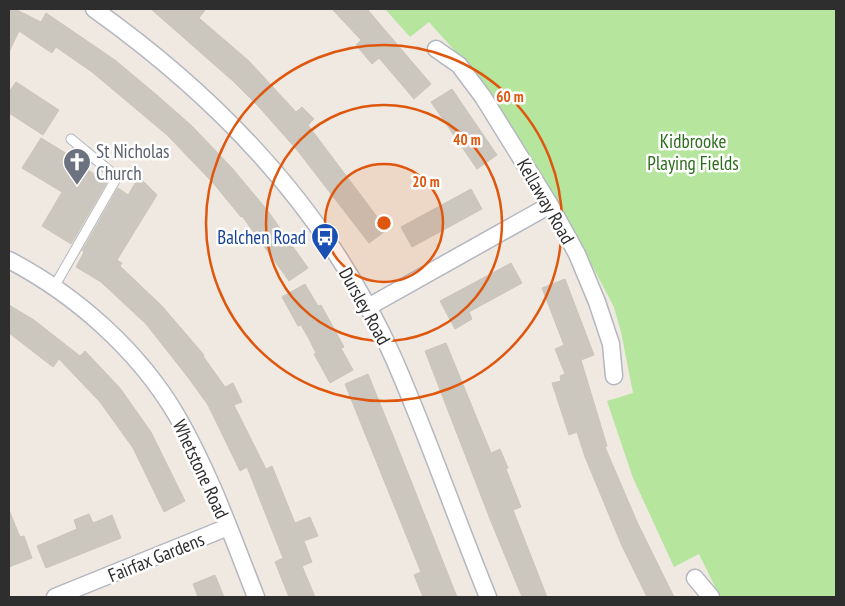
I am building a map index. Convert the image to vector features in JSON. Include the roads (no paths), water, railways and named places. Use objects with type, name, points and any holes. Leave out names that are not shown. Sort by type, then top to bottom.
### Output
[{"type":"street","name":"Dursley Road","points":[[94,9],[151,51],[222,113],[263,158],[302,206],[337,255],[368,307],[397,364],[488,597]]},
{"type":"street","name":"Kellaway Road","points":[[436,49],[459,66],[483,98],[550,205],[577,254],[597,302],[611,344],[614,376]]},
{"type":"street","points":[[368,307],[550,205]]},
{"type":"street","name":"Whetstone Road","points":[[9,260],[54,287],[106,330],[125,347],[149,376],[176,415],[198,456],[256,597]]},
{"type":"street","name":"Fairfax Gardens","points":[[55,596],[228,528]]},
{"type":"street","points":[[695,578],[711,597]]},
{"type":"lane","points":[[54,287],[117,177],[71,140]]},
{"type":"place","name":"St Nicholas Church","points":[[77,186]]},
{"type":"place","name":"Balchen Road","points":[[325,261]]},
{"type":"park label","name":"Kidbrooke Playing Fields","points":[[693,152]]}]
